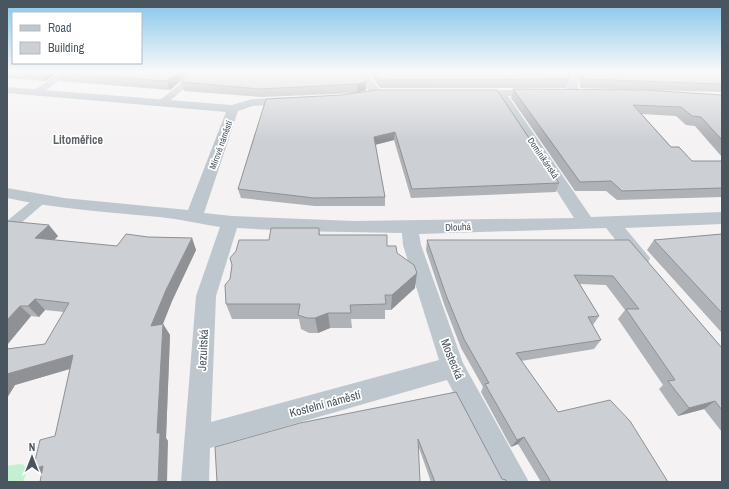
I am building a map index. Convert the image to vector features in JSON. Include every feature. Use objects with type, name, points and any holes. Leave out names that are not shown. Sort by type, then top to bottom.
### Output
[{"type":"street","name":"Mírové náměstí","points":[[68,95],[233,109],[194,217]]},
{"type":"street","points":[[162,103],[172,95]]},
{"type":"street","points":[[364,97],[371,95]]},
{"type":"street","name":"Dominikánská","points":[[501,95],[586,223]]},
{"type":"street","points":[[233,109],[252,103],[302,100]]},
{"type":"street","points":[[7,193],[39,201],[194,217]]},
{"type":"street","points":[[7,228],[39,201]]},
{"type":"street","name":"Dlouhá","points":[[194,217],[230,222],[410,228],[722,218]]},
{"type":"street","name":"Jezuitská","points":[[195,482],[206,296],[230,222]]},
{"type":"street","points":[[610,222],[654,272]]},
{"type":"street","name":"Mostecká","points":[[410,228],[412,245],[453,367],[515,482]]},
{"type":"street","name":"Kostelní náměstí","points":[[197,439],[453,367]]},
{"type":"green space","points":[[20,464],[24,465],[27,471],[23,482],[7,482],[7,466]]},
{"type":"building","points":[[342,95],[500,95],[559,183],[412,189],[395,132],[374,137],[385,197],[314,198],[238,189],[266,99]]},
{"type":"building","points":[[517,95],[722,95],[722,140],[701,117],[692,116],[681,107],[633,105],[671,147],[679,147],[692,161],[722,161],[722,188],[622,191],[611,181],[580,182]]},
{"type":"building","points":[[7,221],[49,225],[35,238],[117,246],[126,234],[148,237],[192,238],[166,290],[151,326],[163,324],[157,433],[160,433],[158,482],[40,482],[43,466],[33,469],[40,440],[55,436],[73,355],[7,374],[7,349],[45,344],[69,303],[35,299],[28,306],[20,306],[7,320]]},
{"type":"building","points":[[271,228],[319,228],[319,235],[387,235],[387,246],[396,246],[397,253],[414,265],[417,273],[392,295],[385,295],[386,304],[350,305],[351,313],[328,313],[315,318],[307,318],[298,315],[300,304],[226,304],[225,285],[230,279],[232,265],[230,258],[236,251],[239,240],[269,240]]},
{"type":"building","points":[[722,234],[722,313],[654,240]]},
{"type":"building","points":[[427,240],[629,240],[722,348],[722,410],[715,401],[689,408],[668,381],[675,380],[626,309],[639,309],[613,276],[574,275],[599,316],[588,317],[601,340],[516,353],[558,412],[610,400],[630,421],[668,482],[551,482],[524,437],[517,440],[485,384],[489,383],[464,339],[446,295]]},
{"type":"building","points":[[456,392],[502,479],[506,480],[507,482],[435,482],[418,439],[420,482],[217,482],[215,447],[300,423]]},
{"type":"district","name":"Litoměřice","points":[[78,140]]}]
